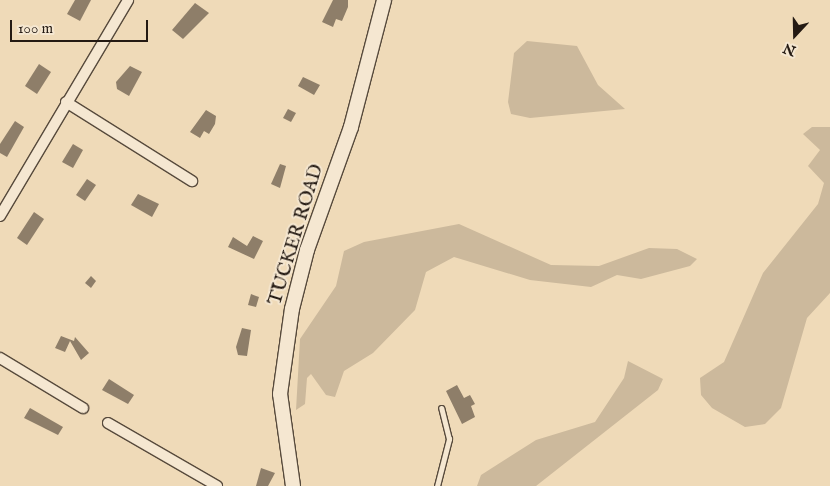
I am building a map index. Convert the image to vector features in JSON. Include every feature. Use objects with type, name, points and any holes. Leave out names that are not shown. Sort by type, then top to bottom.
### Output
[{"type":"main road","name":"TUCKER ROAD","points":[[293,486],[280,394],[292,309],[351,127],[384,0]]},
{"type":"street","points":[[0,216],[128,0]]},
{"type":"street","points":[[66,102],[192,181]]},
{"type":"street","points":[[0,358],[84,408]]},
{"type":"street","points":[[108,423],[217,486]]},
{"type":"lane","points":[[437,486],[449,439],[441,408]]},
{"type":"shaded area","points":[[527,41],[577,46],[598,85],[625,109],[530,118],[511,114],[508,102],[514,53]]},
{"type":"shaded area","points":[[812,127],[830,127],[830,293],[807,318],[781,408],[765,424],[745,427],[712,408],[701,395],[700,378],[724,362],[763,273],[818,204],[824,183],[808,166],[820,150],[803,134]]},
{"type":"shaded area","points":[[459,224],[551,265],[599,266],[649,248],[677,249],[697,259],[690,266],[641,279],[617,275],[591,287],[530,280],[454,257],[426,272],[415,310],[373,353],[344,371],[335,397],[326,395],[311,374],[307,378],[305,404],[296,410],[300,339],[336,286],[344,251],[364,242]]},
{"type":"shaded area","points":[[628,361],[663,379],[658,390],[536,486],[477,486],[481,475],[536,440],[595,422],[624,378]]},
{"type":"building","points":[[75,0],[91,0],[80,21],[67,14]]},
{"type":"building","points":[[333,0],[348,0],[348,7],[342,21],[336,19],[333,27],[322,22]]},
{"type":"building","points":[[195,3],[209,13],[183,39],[172,30]]},
{"type":"building","points":[[39,64],[51,72],[37,94],[25,86]]},
{"type":"building","points":[[130,66],[142,72],[129,96],[117,89],[116,82]]},
{"type":"building","points":[[303,77],[320,85],[314,95],[298,86]]},
{"type":"building","points":[[288,109],[296,113],[291,122],[283,118]]},
{"type":"building","points":[[206,110],[216,116],[215,124],[209,134],[204,131],[200,138],[190,132]]},
{"type":"building","points":[[15,121],[24,127],[7,157],[0,153],[0,144]]},
{"type":"building","points":[[73,144],[83,150],[73,168],[62,162]]},
{"type":"building","points":[[280,164],[286,166],[280,188],[271,184]]},
{"type":"building","points":[[87,179],[96,185],[85,201],[76,195]]},
{"type":"building","points":[[138,194],[159,204],[152,217],[131,205]]},
{"type":"building","points":[[34,212],[44,219],[27,245],[17,238]]},
{"type":"building","points":[[253,236],[263,241],[254,259],[228,247],[233,237],[247,246]]},
{"type":"building","points":[[91,276],[96,281],[91,288],[85,283]]},
{"type":"building","points":[[251,294],[259,297],[256,307],[248,305]]},
{"type":"building","points":[[242,328],[251,330],[247,356],[238,355],[236,347]]},
{"type":"building","points":[[61,336],[74,341],[75,337],[89,353],[81,360],[70,341],[65,352],[55,348]]},
{"type":"building","points":[[109,379],[134,395],[128,404],[102,390]]},
{"type":"building","points":[[457,385],[464,398],[470,395],[475,404],[471,406],[475,417],[462,424],[446,391]]},
{"type":"building","points":[[30,408],[63,427],[58,435],[24,418]]},
{"type":"building","points":[[261,468],[275,473],[268,486],[256,486]]}]
